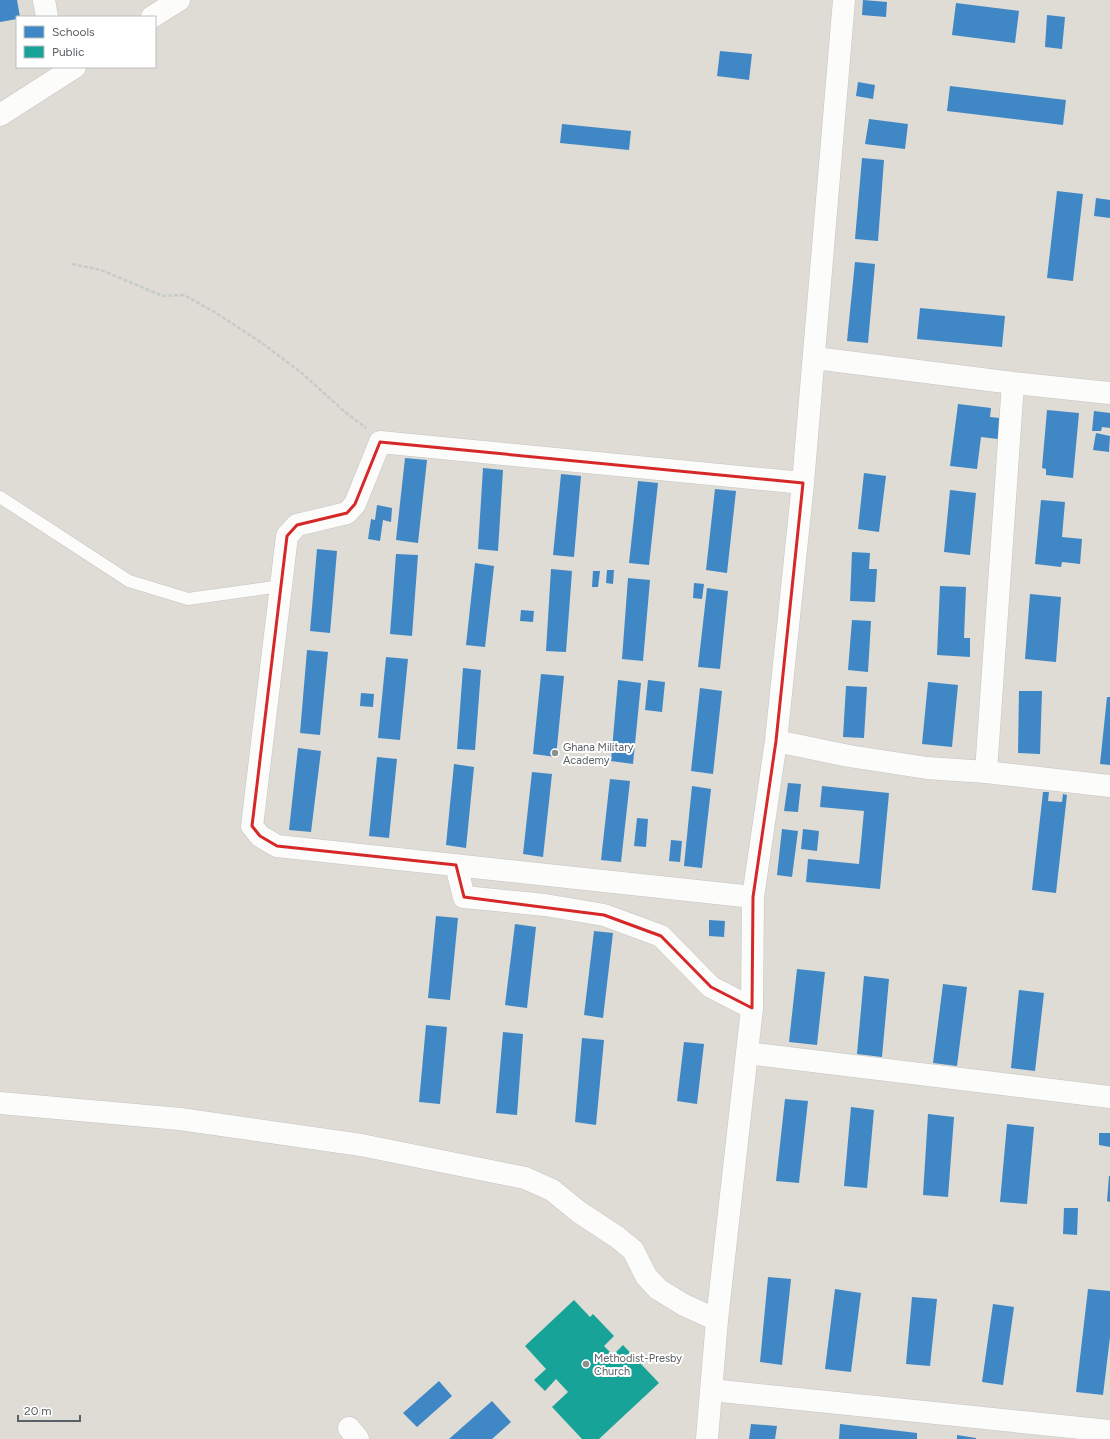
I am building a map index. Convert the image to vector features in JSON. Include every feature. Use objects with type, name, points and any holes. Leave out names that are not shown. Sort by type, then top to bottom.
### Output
[{"type":"street","points":[[44,0],[47,16]]},
{"type":"street","points":[[154,16],[179,0]]},
{"type":"street","points":[[707,1439],[717,1320],[752,1008],[753,897],[776,741],[803,483],[815,358],[844,0]]},
{"type":"street","points":[[0,115],[63,71]]},
{"type":"street","points":[[815,358],[1014,383],[1110,393]]},
{"type":"street","points":[[986,772],[1014,383]]},
{"type":"street","points":[[753,897],[277,846],[260,836],[252,826],[287,536],[297,525],[347,513],[355,504],[380,442],[803,483]]},
{"type":"street","points":[[776,741],[849,756],[919,767],[986,772],[1110,786]]},
{"type":"street","points":[[456,865],[464,897],[545,905],[604,915],[661,936],[711,987],[752,1008]]},
{"type":"street","points":[[747,1053],[1110,1097]]},
{"type":"street","points":[[0,1103],[196,1121],[361,1145],[525,1178],[552,1190],[579,1212],[617,1237],[633,1250],[646,1276],[658,1289],[684,1305],[717,1320]]},
{"type":"street","points":[[711,1390],[1110,1431]]},
{"type":"lane","points":[[0,496],[129,581],[188,599],[281,586]]},
{"type":"path","points":[[72,264],[101,270],[163,296],[184,295],[216,313],[262,343],[304,374],[380,442]]},
{"type":"highlighted area","points":[[380,442],[803,483],[776,741],[753,897],[752,1008],[711,987],[661,936],[604,915],[464,897],[456,865],[277,846],[260,836],[252,826],[287,536],[297,525],[347,513],[355,504]]},
{"type":"shaded area","name":"Ghana Military Academy","points":[[0,0],[1110,0],[1110,1439],[0,1439]]},
{"type":"building: Schools","points":[[0,0],[17,0],[20,16],[16,16],[16,19],[0,22]]},
{"type":"building: Schools","points":[[863,0],[887,2],[886,17],[862,15]]},
{"type":"building: Schools","points":[[956,3],[1019,11],[1015,43],[952,35]]},
{"type":"building: Schools","points":[[1047,15],[1065,17],[1062,49],[1045,47]]},
{"type":"building: Schools","points":[[720,51],[752,54],[749,80],[717,76]]},
{"type":"building: Schools","points":[[858,82],[875,85],[873,99],[856,96]]},
{"type":"building: Schools","points":[[950,86],[1066,100],[1063,125],[947,111]]},
{"type":"building: Schools","points":[[869,119],[908,124],[905,149],[865,144]]},
{"type":"building: Schools","points":[[562,124],[631,131],[629,150],[560,143]]},
{"type":"building: Schools","points":[[862,158],[884,160],[878,241],[855,239]]},
{"type":"building: Schools","points":[[1057,191],[1083,194],[1073,281],[1047,278]]},
{"type":"building: Schools","points":[[1096,198],[1110,200],[1110,218],[1094,216]]},
{"type":"building: Schools","points":[[855,262],[875,264],[868,343],[847,341]]},
{"type":"building: Schools","points":[[920,308],[1005,316],[1002,347],[917,339]]},
{"type":"building: Schools","points":[[958,404],[991,408],[990,417],[1000,418],[998,439],[981,437],[977,469],[950,466]]},
{"type":"building: Schools","points":[[1047,410],[1079,413],[1073,478],[1046,475],[1046,469],[1042,468]]},
{"type":"building: Schools","points":[[1094,411],[1110,413],[1110,428],[1102,427],[1101,431],[1092,431]]},
{"type":"building: Schools","points":[[1096,433],[1110,436],[1109,452],[1093,450]]},
{"type":"building: Schools","points":[[405,458],[427,460],[418,543],[396,540]]},
{"type":"building: Schools","points":[[483,468],[503,470],[498,551],[478,549]]},
{"type":"building: Schools","points":[[864,473],[886,476],[879,532],[858,529]]},
{"type":"building: Schools","points":[[561,474],[581,476],[574,557],[553,555]]},
{"type":"building: Schools","points":[[638,481],[658,483],[649,565],[629,563]]},
{"type":"building: Schools","points":[[715,489],[736,491],[727,573],[706,570]]},
{"type":"building: Schools","points":[[950,490],[976,493],[970,555],[944,552]]},
{"type":"building: Schools","points":[[1041,500],[1065,502],[1062,537],[1082,539],[1080,564],[1062,562],[1061,567],[1035,564]]},
{"type":"building: Schools","points":[[377,505],[392,508],[391,522],[383,520],[380,541],[368,539],[371,519],[375,520]]},
{"type":"building: Schools","points":[[317,549],[337,551],[330,633],[310,631]]},
{"type":"building: Schools","points":[[852,552],[870,553],[869,569],[877,569],[875,602],[850,601]]},
{"type":"building: Schools","points":[[396,554],[418,555],[412,636],[390,634]]},
{"type":"building: Schools","points":[[475,563],[494,566],[485,647],[466,645]]},
{"type":"building: Schools","points":[[551,569],[572,571],[566,652],[546,651]]},
{"type":"building: Schools","points":[[607,570],[614,570],[613,584],[606,583]]},
{"type":"building: Schools","points":[[593,571],[600,571],[598,587],[592,587]]},
{"type":"building: Schools","points":[[628,578],[650,580],[643,661],[622,659]]},
{"type":"building: Schools","points":[[694,583],[704,584],[702,599],[693,598]]},
{"type":"building: Schools","points":[[940,586],[966,587],[964,638],[970,638],[970,657],[937,655]]},
{"type":"building: Schools","points":[[707,588],[728,591],[720,669],[698,667]]},
{"type":"building: Schools","points":[[1030,594],[1061,597],[1056,662],[1025,659]]},
{"type":"building: Schools","points":[[521,610],[534,611],[533,622],[520,621]]},
{"type":"building: Schools","points":[[852,620],[871,621],[868,672],[848,670]]},
{"type":"building: Schools","points":[[307,650],[328,652],[320,735],[300,733]]},
{"type":"building: Schools","points":[[386,657],[408,659],[400,740],[378,738]]},
{"type":"building: Schools","points":[[463,668],[481,670],[475,750],[457,749]]},
{"type":"building: Schools","points":[[541,674],[564,676],[556,757],[533,754]]},
{"type":"building: Schools","points":[[618,680],[641,683],[633,764],[611,761]]},
{"type":"building: Schools","points":[[648,680],[665,682],[662,712],[645,710]]},
{"type":"building: Schools","points":[[928,682],[958,685],[952,747],[922,744]]},
{"type":"building: Schools","points":[[846,686],[867,687],[864,738],[843,737]]},
{"type":"building: Schools","points":[[700,688],[722,691],[713,774],[691,771]]},
{"type":"building: Schools","points":[[1019,691],[1042,691],[1040,754],[1018,753]]},
{"type":"building: Schools","points":[[361,693],[374,694],[373,707],[360,706]]},
{"type":"building: Schools","points":[[1107,697],[1110,697],[1110,765],[1100,764]]},
{"type":"building: Schools","points":[[298,748],[321,751],[311,832],[289,830]]},
{"type":"building: Schools","points":[[377,757],[397,759],[389,838],[369,836]]},
{"type":"building: Schools","points":[[454,764],[474,767],[466,848],[446,845]]},
{"type":"building: Schools","points":[[532,772],[552,774],[543,857],[523,854]]},
{"type":"building: Schools","points":[[610,779],[630,781],[621,862],[601,860]]},
{"type":"building: Schools","points":[[788,783],[801,784],[798,812],[784,811]]},
{"type":"building: Schools","points":[[692,786],[711,789],[702,868],[684,866]]},
{"type":"building: Schools","points":[[822,786],[889,793],[880,889],[806,882],[808,859],[859,864],[864,811],[820,807]]},
{"type":"building: Schools","points":[[1043,792],[1049,792],[1048,801],[1062,802],[1063,794],[1067,795],[1056,893],[1032,890]]},
{"type":"building: Schools","points":[[637,818],[648,819],[646,847],[634,846]]},
{"type":"building: Schools","points":[[782,829],[798,831],[792,877],[777,875]]},
{"type":"building: Schools","points":[[803,829],[819,831],[817,851],[801,849]]},
{"type":"building: Schools","points":[[671,840],[682,841],[680,862],[669,861]]},
{"type":"building: Schools","points":[[436,916],[458,918],[450,1000],[428,998]]},
{"type":"building: Schools","points":[[709,920],[725,921],[724,937],[709,936]]},
{"type":"building: Schools","points":[[515,924],[536,927],[527,1008],[505,1005]]},
{"type":"building: Schools","points":[[594,931],[613,933],[603,1018],[584,1015]]},
{"type":"building: Schools","points":[[797,969],[825,972],[817,1045],[789,1042]]},
{"type":"building: Schools","points":[[864,976],[889,979],[882,1057],[857,1054]]},
{"type":"building: Schools","points":[[943,984],[967,987],[957,1066],[933,1063]]},
{"type":"building: Schools","points":[[1019,990],[1044,993],[1035,1071],[1011,1068]]},
{"type":"building: Schools","points":[[426,1025],[447,1027],[440,1104],[419,1102]]},
{"type":"building: Schools","points":[[503,1032],[523,1034],[517,1115],[496,1113]]},
{"type":"building: Schools","points":[[582,1038],[604,1040],[596,1125],[575,1122]]},
{"type":"building: Schools","points":[[684,1042],[704,1044],[697,1104],[677,1101]]},
{"type":"building: Schools","points":[[785,1099],[808,1101],[799,1183],[776,1181]]},
{"type":"building: Schools","points":[[851,1107],[874,1110],[867,1188],[844,1186]]},
{"type":"building: Schools","points":[[928,1114],[954,1117],[948,1197],[923,1195]]},
{"type":"building: Schools","points":[[1007,1124],[1034,1127],[1027,1204],[1000,1202]]},
{"type":"building: Schools","points":[[1099,1133],[1110,1133],[1110,1147],[1099,1145]]},
{"type":"building: Schools","points":[[1110,1176],[1110,1202],[1107,1201]]},
{"type":"building: Schools","points":[[1064,1208],[1078,1208],[1077,1235],[1063,1234]]},
{"type":"building: Schools","points":[[768,1277],[791,1279],[782,1365],[760,1362]]},
{"type":"building: Schools","points":[[835,1289],[861,1293],[851,1372],[825,1369]]},
{"type":"building: Schools","points":[[1088,1289],[1110,1291],[1110,1337],[1103,1395],[1076,1392]]},
{"type":"building: Schools","points":[[912,1297],[937,1299],[930,1366],[906,1364]]},
{"type":"building: Schools","points":[[993,1304],[1014,1307],[1003,1385],[982,1382]]},
{"type":"building: Schools","points":[[439,1381],[452,1396],[417,1427],[403,1413]]},
{"type":"building: Schools","points":[[492,1401],[511,1422],[492,1439],[449,1439]]},
{"type":"building: Schools","points":[[751,1424],[777,1426],[775,1439],[749,1439]]},
{"type":"building: Schools","points":[[840,1424],[917,1433],[917,1439],[839,1439]]},
{"type":"building: Schools","points":[[957,1435],[976,1438],[976,1439],[957,1439]]},
{"type":"building: Public","points":[[574,1300],[590,1317],[593,1314],[614,1336],[604,1346],[613,1355],[623,1345],[659,1383],[599,1439],[582,1439],[552,1407],[568,1392],[556,1379],[545,1391],[534,1380],[546,1369],[525,1346]]},
{"type":"place","name":"Ghana Military Academy","points":[[555,753]]},
{"type":"place","name":"Methodist-Presby Church","points":[[586,1364]]}]
